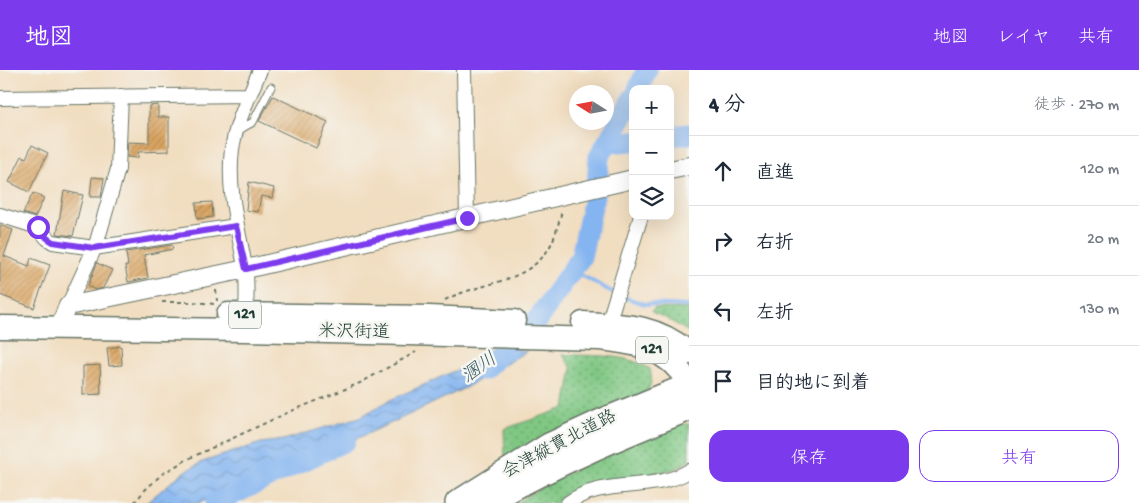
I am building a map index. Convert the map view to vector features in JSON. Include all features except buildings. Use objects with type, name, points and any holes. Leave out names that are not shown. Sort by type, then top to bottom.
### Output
[{"type":"highway","name":"米沢街道","points":[[0,326],[63,318],[489,328],[604,329],[629,325],[661,334],[689,353]]},
{"type":"highway","name":"米沢街道","points":[[246,322],[428,334],[489,328]]},
{"type":"highway","name":"米沢街道","points":[[604,329],[631,343],[664,356],[681,371],[682,396]]},
{"type":"highway","name":"会津縦貫北道路","points":[[458,503],[550,446],[601,422],[682,396]]},
{"type":"highway","name":"会津縦貫北道路","points":[[485,503],[538,475],[622,435],[682,396]]},
{"type":"street","points":[[246,322],[246,269],[236,226],[230,170],[232,147],[260,70]]},
{"type":"street","points":[[464,70],[467,218]]},
{"type":"street","points":[[0,98],[250,95]]},
{"type":"street","points":[[63,318],[94,248],[108,208],[118,169],[121,96]]},
{"type":"street","points":[[674,169],[689,166]]},
{"type":"street","points":[[63,318],[246,269],[629,180]]},
{"type":"street","points":[[0,215],[38,227],[53,242],[94,248],[236,226]]},
{"type":"street","points":[[604,329],[640,220]]},
{"type":"street","points":[[568,503],[580,495],[594,491],[672,479],[689,471]]},
{"type":"lane","points":[[237,131],[253,122],[271,87]]},
{"type":"path","points":[[442,303],[528,270],[546,254],[555,233],[566,194]]},
{"type":"path","points":[[134,503],[162,474],[236,436],[360,383],[415,353],[428,334]]},
{"type":"green space","points":[[654,308],[689,309],[689,332],[664,317],[653,313],[652,310]]},
{"type":"green space","points":[[562,354],[607,356],[640,364],[650,369],[650,386],[644,396],[505,461],[504,429],[565,408],[572,368]]},
{"type":"green space","points":[[680,424],[689,424],[689,461],[675,469],[592,487],[561,503],[516,503],[596,459]]},
{"type":"water","points":[[496,350],[527,351],[467,387],[398,420],[336,448],[281,464],[200,503],[146,503],[182,473],[202,462],[261,443],[283,440],[360,417],[390,400],[481,359]]},
{"type":"waterway","points":[[640,85],[647,70]]},
{"type":"waterway","name":"溷川","points":[[483,370],[537,320],[581,257],[597,184],[599,157],[629,105]]},
{"type":"waterway","name":"溷川","points":[[674,136],[689,134]]},
{"type":"waterway","name":"溷川","points":[[608,141],[629,141]]},
{"type":"waterway","points":[[572,270],[614,293]]},
{"type":"waterway","points":[[620,296],[645,304],[689,306]]},
{"type":"waterway","name":"溷川","points":[[215,503],[345,441]]},
{"type":"route","points":[[38,227],[53,242],[94,248],[236,226],[246,269],[467,218]]}]
